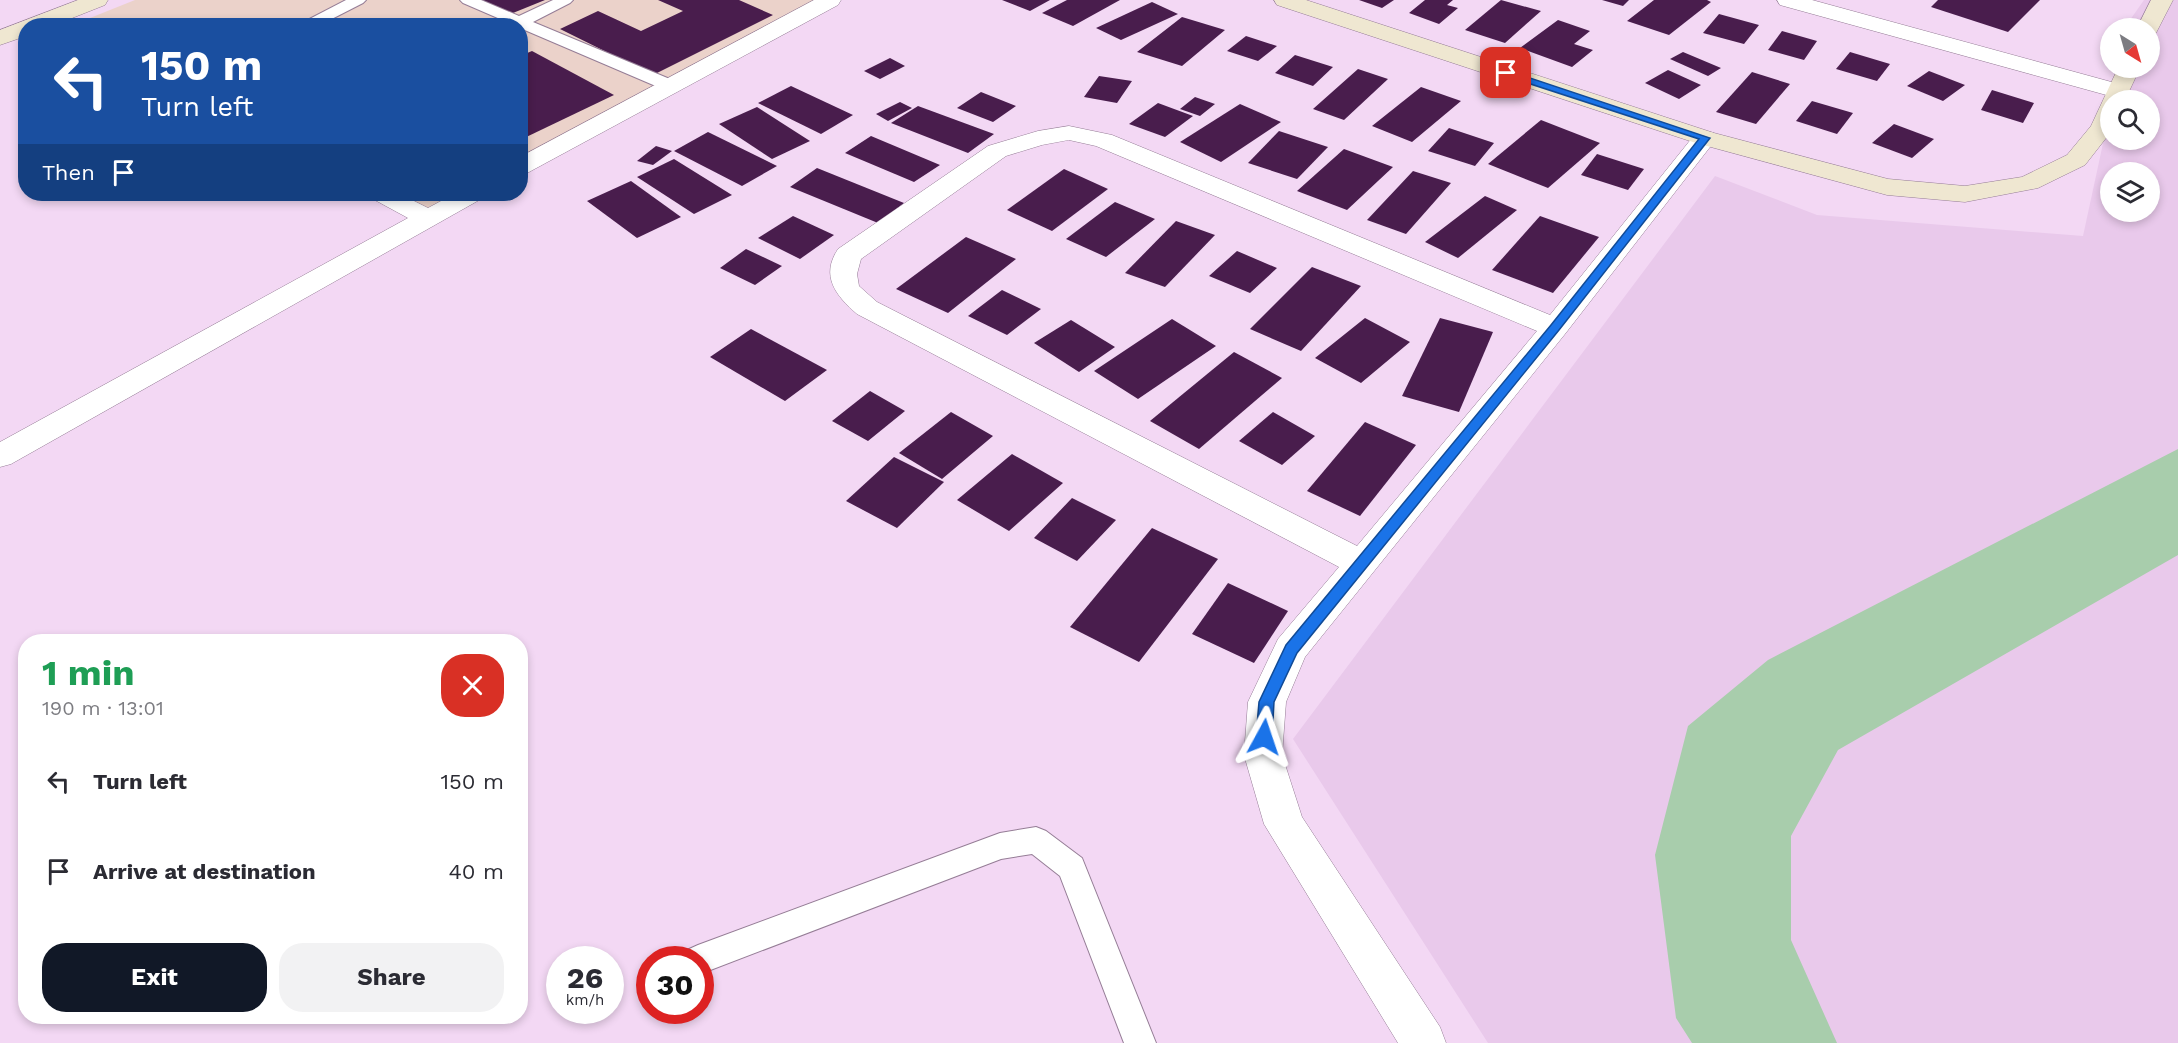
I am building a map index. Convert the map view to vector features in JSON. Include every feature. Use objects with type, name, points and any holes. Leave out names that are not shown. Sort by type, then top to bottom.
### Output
[{"type":"street","points":[[69,18],[97,0]]},
{"type":"street","points":[[528,163],[830,0]]},
{"type":"street","points":[[1285,0],[1705,138],[1887,187],[1965,194],[2030,183],[2076,160],[2100,130]]},
{"type":"street","points":[[1788,0],[2100,96]]},
{"type":"street","points":[[2153,18],[2162,0]]},
{"type":"street","points":[[0,38],[18,31]]},
{"type":"street","points":[[1361,563],[867,308],[845,290],[842,277],[848,255],[997,151],[1038,138],[1069,134],[1103,140],[1555,328]]},
{"type":"street","points":[[1424,1043],[1284,824],[1263,755],[1267,702],[1291,649],[1555,328],[1705,138]]},
{"type":"street","points":[[395,201],[427,218]]},
{"type":"street","points":[[0,456],[459,201]]},
{"type":"lane","points":[[321,18],[358,0]]},
{"type":"lane","points":[[468,0],[505,18]]},
{"type":"lane","points":[[528,18],[565,0]]},
{"type":"lane","points":[[528,28],[671,86]]},
{"type":"lane","points":[[714,954],[1000,846],[1036,840],[1072,867],[1140,1043]]},
{"type":"shaded area","points":[[135,0],[817,0],[528,156],[528,18],[90,18]]},
{"type":"shaded area","points":[[2144,0],[2178,0],[2178,1043],[1488,1043],[1293,739],[1715,176],[1817,215],[2083,236],[2102,150],[2160,150],[2160,90],[2115,90],[2118,78],[2160,78],[2160,18],[2131,18]]},
{"type":"shaded area","points":[[387,201],[446,201],[415,217]]},
{"type":"green space","points":[[2178,449],[2178,555],[1838,750],[1791,836],[1791,940],[1837,1043],[1692,1043],[1676,1018],[1655,855],[1688,726],[1768,660]]},
{"type":"building","points":[[473,0],[545,0],[503,17]]},
{"type":"building","points":[[658,0],[739,0],[773,15],[653,75],[560,29],[598,11],[641,31],[683,11]]},
{"type":"building","points":[[1002,0],[1050,0],[1030,11]]},
{"type":"building","points":[[1067,0],[1120,0],[1073,26],[1042,13]]},
{"type":"building","points":[[1359,0],[1394,0],[1382,8]]},
{"type":"building","points":[[1425,0],[1453,0],[1447,5],[1458,8],[1439,24],[1409,13]]},
{"type":"building","points":[[1501,0],[1541,11],[1505,43],[1465,30]]},
{"type":"building","points":[[1602,0],[1629,0],[1623,6]]},
{"type":"building","points":[[1654,0],[1707,0],[1711,2],[1669,35],[1627,21]]},
{"type":"building","points":[[1938,0],[2040,0],[2008,32],[1931,7]]},
{"type":"building","points":[[1152,2],[1178,14],[1121,40],[1096,28]]},
{"type":"building","points":[[1719,14],[1759,25],[1744,44],[1703,33]]},
{"type":"building","points":[[1182,17],[1225,30],[1182,66],[1137,52]]},
{"type":"building","points":[[1558,20],[1590,31],[1574,44],[1593,50],[1572,67],[1520,48]]},
{"type":"building","points":[[1782,31],[1817,41],[1804,60],[1768,50]]},
{"type":"building","points":[[1246,36],[1277,46],[1258,61],[1227,51]]},
{"type":"building","points":[[532,51],[614,95],[528,136],[528,53]]},
{"type":"building","points":[[1683,52],[1721,68],[1708,76],[1670,59]]},
{"type":"building","points":[[1850,52],[1890,64],[1877,81],[1836,69]]},
{"type":"building","points":[[1295,55],[1333,67],[1313,86],[1275,73]]},
{"type":"building","points":[[890,58],[905,66],[880,79],[864,71]]},
{"type":"building","points":[[1358,69],[1388,79],[1344,120],[1313,109]]},
{"type":"building","points":[[1668,70],[1701,85],[1679,99],[1645,83]]},
{"type":"building","points":[[1929,71],[1965,85],[1943,101],[1907,86]]},
{"type":"building","points":[[1752,72],[1790,84],[1756,124],[1716,112]]},
{"type":"building","points":[[1099,76],[1132,81],[1117,103],[1084,97]]},
{"type":"building","points":[[791,86],[853,115],[821,134],[758,103]]},
{"type":"building","points":[[1421,87],[1461,101],[1412,142],[1372,126]]},
{"type":"building","points":[[1992,90],[2034,103],[2023,123],[1981,110]]},
{"type":"building","points":[[981,92],[1016,106],[993,122],[957,108]]},
{"type":"building","points":[[1195,97],[1215,104],[1200,116],[1180,109]]},
{"type":"building","points":[[1812,101],[1853,113],[1837,134],[1796,121]]},
{"type":"building","points":[[900,102],[912,108],[888,121],[876,114]]},
{"type":"building","points":[[1158,103],[1193,116],[1165,137],[1129,124]]},
{"type":"building","points":[[1240,104],[1281,122],[1221,162],[1180,142]]},
{"type":"building","points":[[918,106],[994,134],[968,153],[891,123]]},
{"type":"building","points":[[757,107],[810,141],[772,159],[719,124]]},
{"type":"building","points":[[1541,120],[1600,143],[1548,188],[1488,164]]},
{"type":"building","points":[[1894,124],[1934,139],[1912,158],[1872,143]]},
{"type":"building","points":[[1449,128],[1494,143],[1475,166],[1428,151]]},
{"type":"building","points":[[1279,131],[1328,147],[1297,179],[1248,163]]},
{"type":"building","points":[[708,132],[777,166],[742,186],[674,151]]},
{"type":"building","points":[[871,136],[940,165],[914,182],[845,153]]},
{"type":"building","points":[[656,146],[672,151],[653,165],[637,161]]},
{"type":"building","points":[[1344,149],[1393,167],[1347,210],[1297,191]]},
{"type":"building","points":[[1597,154],[1644,169],[1628,190],[1581,175]]},
{"type":"building","points":[[674,159],[732,195],[694,214],[637,177]]},
{"type":"building","points":[[817,168],[904,203],[878,223],[790,187]]},
{"type":"building","points":[[1064,169],[1108,189],[1052,231],[1007,210]]},
{"type":"building","points":[[1413,171],[1451,183],[1406,234],[1367,220]]},
{"type":"building","points":[[631,181],[681,217],[637,238],[587,201]]},
{"type":"building","points":[[1485,196],[1517,210],[1458,258],[1425,242]]},
{"type":"building","points":[[1115,202],[1155,219],[1106,257],[1066,239]]},
{"type":"building","points":[[793,216],[834,235],[800,259],[758,238]]},
{"type":"building","points":[[1540,216],[1599,237],[1553,293],[1492,270]]},
{"type":"building","points":[[1176,221],[1215,235],[1165,287],[1125,273]]},
{"type":"building","points":[[966,237],[1016,259],[948,313],[896,289]]},
{"type":"building","points":[[746,249],[782,266],[755,285],[720,268]]},
{"type":"building","points":[[1237,251],[1277,268],[1250,293],[1209,276]]},
{"type":"building","points":[[1312,267],[1361,286],[1301,351],[1250,329]]},
{"type":"building","points":[[1002,290],[1041,309],[1007,335],[968,316]]},
{"type":"building","points":[[1365,318],[1410,342],[1361,383],[1315,358]]},
{"type":"building","points":[[1440,318],[1493,332],[1459,412],[1402,396]]},
{"type":"building","points":[[1172,319],[1216,346],[1138,399],[1094,371]]},
{"type":"building","points":[[1071,320],[1115,347],[1079,372],[1034,343]]},
{"type":"building","points":[[751,329],[827,370],[785,401],[710,357]]},
{"type":"building","points":[[1234,352],[1282,378],[1199,449],[1150,421]]},
{"type":"building","points":[[870,391],[905,411],[868,441],[832,421]]},
{"type":"building","points":[[951,412],[993,436],[942,479],[899,453]]},
{"type":"building","points":[[1273,412],[1315,436],[1282,465],[1239,441]]},
{"type":"building","points":[[1365,422],[1416,445],[1360,516],[1307,491]]},
{"type":"building","points":[[1012,454],[1063,483],[1009,531],[957,500]]},
{"type":"building","points":[[894,457],[944,482],[897,528],[846,501]]},
{"type":"building","points":[[1072,498],[1116,520],[1077,561],[1034,538]]},
{"type":"building","points":[[1152,528],[1218,559],[1139,662],[1070,627]]},
{"type":"building","points":[[1228,583],[1288,611],[1254,663],[1192,634]]},
{"type":"route","points":[[1264,737],[1267,702],[1291,649],[1555,328],[1705,138],[1506,73]]}]
